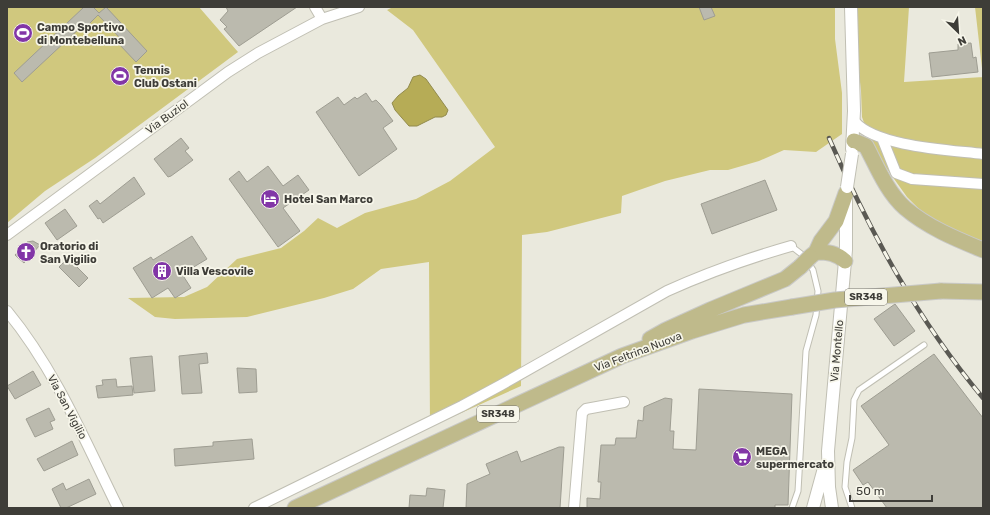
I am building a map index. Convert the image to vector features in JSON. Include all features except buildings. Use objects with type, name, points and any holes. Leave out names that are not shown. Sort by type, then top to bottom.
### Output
[{"type":"main road","points":[[854,145],[866,146],[892,193],[905,208],[942,232],[983,250]]},
{"type":"main road","points":[[622,356],[666,330],[785,279],[809,259],[840,212],[847,190]]},
{"type":"main road","points":[[809,259],[827,252],[838,255],[845,261]]},
{"type":"main road","name":"Via Feltrina Nuova","points":[[295,508],[622,356],[692,331],[744,316],[835,300],[941,291],[983,292]]},
{"type":"street","points":[[315,7],[322,19]]},
{"type":"street","name":"Via Buziol","points":[[7,235],[228,72],[258,53],[322,19],[359,7]]},
{"type":"street","name":"Via Montello","points":[[832,508],[829,487],[828,451],[845,261],[847,190],[854,145],[855,117],[851,7]]},
{"type":"street","points":[[855,117],[860,128],[882,138],[920,148],[983,154]]},
{"type":"street","points":[[854,145],[859,134],[867,132]]},
{"type":"street","points":[[882,138],[896,173],[912,179],[983,184]]},
{"type":"street","points":[[254,508],[462,406],[666,291],[741,261],[791,246]]},
{"type":"street","name":"Via San Vigilio","points":[[7,311],[34,346],[64,398],[118,508]]},
{"type":"street","points":[[574,508],[582,413],[586,409],[624,402]]},
{"type":"street","name":"Via Montello","points":[[813,508],[828,451]]},
{"type":"lane","points":[[791,246],[804,256],[813,270],[818,291],[816,315],[806,351],[798,491],[792,508]]},
{"type":"lane","points":[[852,508],[845,487],[847,462],[852,438],[854,400],[859,390],[924,345]]},
{"type":"shaded area","name":"Tennis Club Ostani","points":[[7,7],[199,7],[238,52],[95,158],[45,191],[7,223]]},
{"type":"shaded area","points":[[393,7],[835,7],[835,39],[842,93],[842,134],[816,152],[784,150],[759,161],[728,170],[710,170],[665,181],[622,196],[621,213],[547,232],[522,235],[521,386],[430,427],[429,262],[381,269],[353,289],[324,298],[247,317],[175,319],[155,317],[128,298],[184,297],[207,287],[237,259],[281,248],[304,231],[318,218],[337,228],[365,213],[416,199],[450,181],[495,147],[413,30],[387,10]]},
{"type":"shaded area","points":[[854,7],[909,7],[904,82],[983,77],[983,252],[927,217],[907,197],[882,162],[869,137],[862,117]]},
{"type":"shaded area","points":[[975,7],[983,7],[983,77]]},
{"type":"shaded area","points":[[420,75],[426,79],[448,110],[446,115],[442,117],[435,117],[417,126],[409,126],[395,110],[392,103],[408,88],[413,77]]},
{"type":"railway","points":[[829,138],[861,207],[897,274],[937,337],[983,398]]},
{"type":"place","name":"Campo Sportivo di Montebelluna","points":[[23,33]]},
{"type":"place","name":"Tennis Club Ostani","points":[[120,76]]},
{"type":"place","name":"Hotel San Marco","points":[[270,199]]},
{"type":"place","name":"Oratorio di San Vigilio","points":[[26,252]]},
{"type":"place","name":"Villa Vescovile","points":[[162,271]]},
{"type":"place","name":"MEGA supermercato","points":[[742,457]]}]
